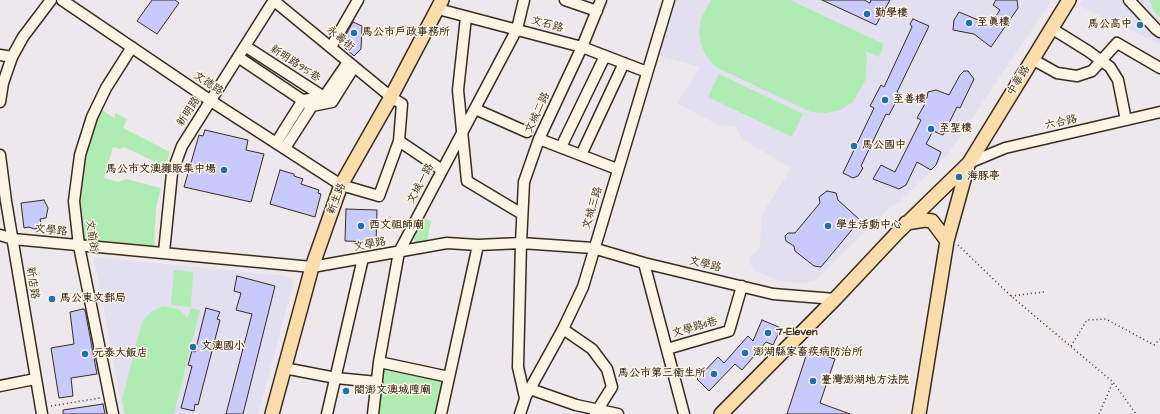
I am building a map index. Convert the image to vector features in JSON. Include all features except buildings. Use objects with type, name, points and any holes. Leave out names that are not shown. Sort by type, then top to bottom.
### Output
[{"type":"main road","name":"中華路","points":[[969,163],[1069,0]]},
{"type":"main road","name":"新生路","points":[[272,414],[312,267],[341,185],[391,97],[440,4]]},
{"type":"main road","points":[[721,414],[835,299],[906,223],[969,163]]},
{"type":"main road","points":[[919,414],[947,241],[969,163]]},
{"type":"main road","points":[[906,223],[925,220],[932,221],[947,241]]},
{"type":"street","points":[[0,102],[3,83],[12,57],[23,37],[51,0]]},
{"type":"street","name":"文德路","points":[[62,0],[211,101],[341,185],[379,196],[399,141]]},
{"type":"street","name":"永壽街","points":[[274,0],[391,97],[402,104],[399,141]]},
{"type":"street","name":"新明路","points":[[164,252],[172,173],[182,146],[274,0]]},
{"type":"street","points":[[331,47],[358,0]]},
{"type":"street","name":"文城一路","points":[[373,414],[379,362],[399,252],[517,29],[524,0]]},
{"type":"street","points":[[565,0],[596,11]]},
{"type":"street","name":"文城二路","points":[[525,398],[518,367],[524,182],[539,139],[582,47],[601,0]]},
{"type":"street","name":"文城三路","points":[[520,414],[525,398],[563,329],[583,287],[593,248],[669,0]]},
{"type":"street","points":[[1129,0],[1160,32]]},
{"type":"street","name":"文石路","points":[[440,4],[466,17],[582,47],[647,72]]},
{"type":"street","points":[[466,17],[458,90],[467,181],[522,214]]},
{"type":"street","points":[[1051,28],[1110,67],[1118,80],[1126,120]]},
{"type":"street","points":[[1032,59],[1057,73],[1077,76],[1092,71],[1118,43],[1160,68]]},
{"type":"street","name":"文前街","points":[[113,414],[79,246],[74,201],[80,155],[92,117],[106,88],[132,46]]},
{"type":"street","name":"新明路95巷","points":[[245,46],[328,99]]},
{"type":"street","points":[[0,55],[12,57]]},
{"type":"street","points":[[561,147],[605,56]]},
{"type":"street","points":[[238,57],[307,103],[328,99],[351,64]]},
{"type":"street","points":[[581,155],[624,63]]},
{"type":"street","points":[[280,146],[307,103]]},
{"type":"street","points":[[475,108],[527,132]]},
{"type":"street","name":"六合路","points":[[969,163],[1005,148],[1160,112]]},
{"type":"street","points":[[539,139],[617,169]]},
{"type":"street","points":[[399,141],[442,170]]},
{"type":"street","name":"新店路","points":[[0,155],[41,411]]},
{"type":"street","name":"文學路","points":[[0,234],[13,239],[79,246],[164,252],[312,267],[447,243],[478,245],[521,243],[593,248],[644,263],[773,294],[835,299]]},
{"type":"street","points":[[441,414],[478,245]]},
{"type":"street","points":[[328,414],[362,258]]},
{"type":"street","points":[[644,263],[684,414]]},
{"type":"street","name":"文學路11巷","points":[[668,349],[729,331],[742,286]]},
{"type":"street","points":[[563,329],[592,349],[607,369],[612,387],[596,412]]},
{"type":"street","points":[[379,362],[449,377]]},
{"type":"street","points":[[284,368],[336,378],[377,382]]},
{"type":"street","points":[[0,386],[35,379]]},
{"type":"street","points":[[530,388],[596,412],[618,414]]},
{"type":"path","points":[[947,241],[958,245],[1011,296],[1113,382],[1136,414]]},
{"type":"path","points":[[1011,296],[1044,292]]},
{"type":"path","points":[[1071,346],[1087,320],[1106,319],[1154,345],[1160,339]]},
{"type":"path","points":[[1099,414],[1113,382]]},
{"type":"path","points":[[41,411],[110,396]]},
{"type":"shaded area","name":"馬公國中","points":[[676,0],[1051,1],[948,154],[899,202],[888,209],[816,280],[799,283],[780,281],[755,271],[750,264],[749,257],[760,248],[761,216],[791,168],[742,139],[736,127],[718,125],[677,103],[700,67],[659,56]]},
{"type":"shaded area","name":"馬公高中","points":[[1082,0],[1160,0],[1160,44],[1078,5]]},
{"type":"shaded area","name":"文澳國小","points":[[94,257],[285,276],[294,281],[258,414],[123,414]]},
{"type":"green space","points":[[711,0],[790,0],[884,44],[879,57],[865,51],[867,60],[865,81],[853,102],[840,110],[826,113],[811,112],[716,67],[706,56],[701,45],[699,32],[701,18]]},
{"type":"green space","points":[[1149,0],[1160,0],[1160,18],[1155,12]]},
{"type":"green space","points":[[719,74],[803,114],[792,137],[708,97]]},
{"type":"green space","points":[[99,108],[114,118],[116,113],[127,119],[123,128],[170,152],[166,167],[124,147],[120,149],[113,147],[104,178],[118,182],[126,179],[161,188],[156,208],[154,247],[81,244],[77,201],[82,156]]},
{"type":"green space","points":[[421,216],[431,221],[427,242],[417,243],[413,238]]},
{"type":"green space","points":[[174,270],[193,272],[191,307],[171,305]]},
{"type":"green space","points":[[164,306],[180,310],[187,318],[191,308],[200,310],[174,414],[125,414],[122,400],[142,322],[152,311]]},
{"type":"green space","points":[[383,370],[444,381],[437,414],[375,414]]},
{"type":"place","name":"勤學樓","points":[[867,14]]},
{"type":"place","name":"至真樓","points":[[969,23]]},
{"type":"place","name":"馬公高中","points":[[1140,25]]},
{"type":"place","name":"馬公市戶政事務所","points":[[354,33]]},
{"type":"place","name":"至善樓","points":[[885,100]]},
{"type":"place","name":"至聖樓","points":[[931,129]]},
{"type":"place","name":"馬公國中","points":[[854,146]]},
{"type":"place","name":"馬公市文澳攤販集中場","points":[[224,170]]},
{"type":"place","name":"海豚亭","points":[[959,177]]},
{"type":"place","name":"西文祖師廟","points":[[361,226]]},
{"type":"place","name":"學生活動中心","points":[[828,226]]},
{"type":"place","name":"馬公東文郵局","points":[[52,299]]},
{"type":"place","name":"7-Eleven","points":[[768,333]]},
{"type":"place","name":"文澳國小","points":[[193,347]]},
{"type":"place","name":"澎湖縣家畜疾病防治所","points":[[745,353]]},
{"type":"place","name":"元泰大飯店","points":[[85,354]]},
{"type":"place","name":"馬公市第三衛生所","points":[[714,374]]},
{"type":"place","name":"臺灣澎湖地方法院","points":[[813,381]]},
{"type":"place","name":"閤澎文澳城隍廟","points":[[346,391]]}]
